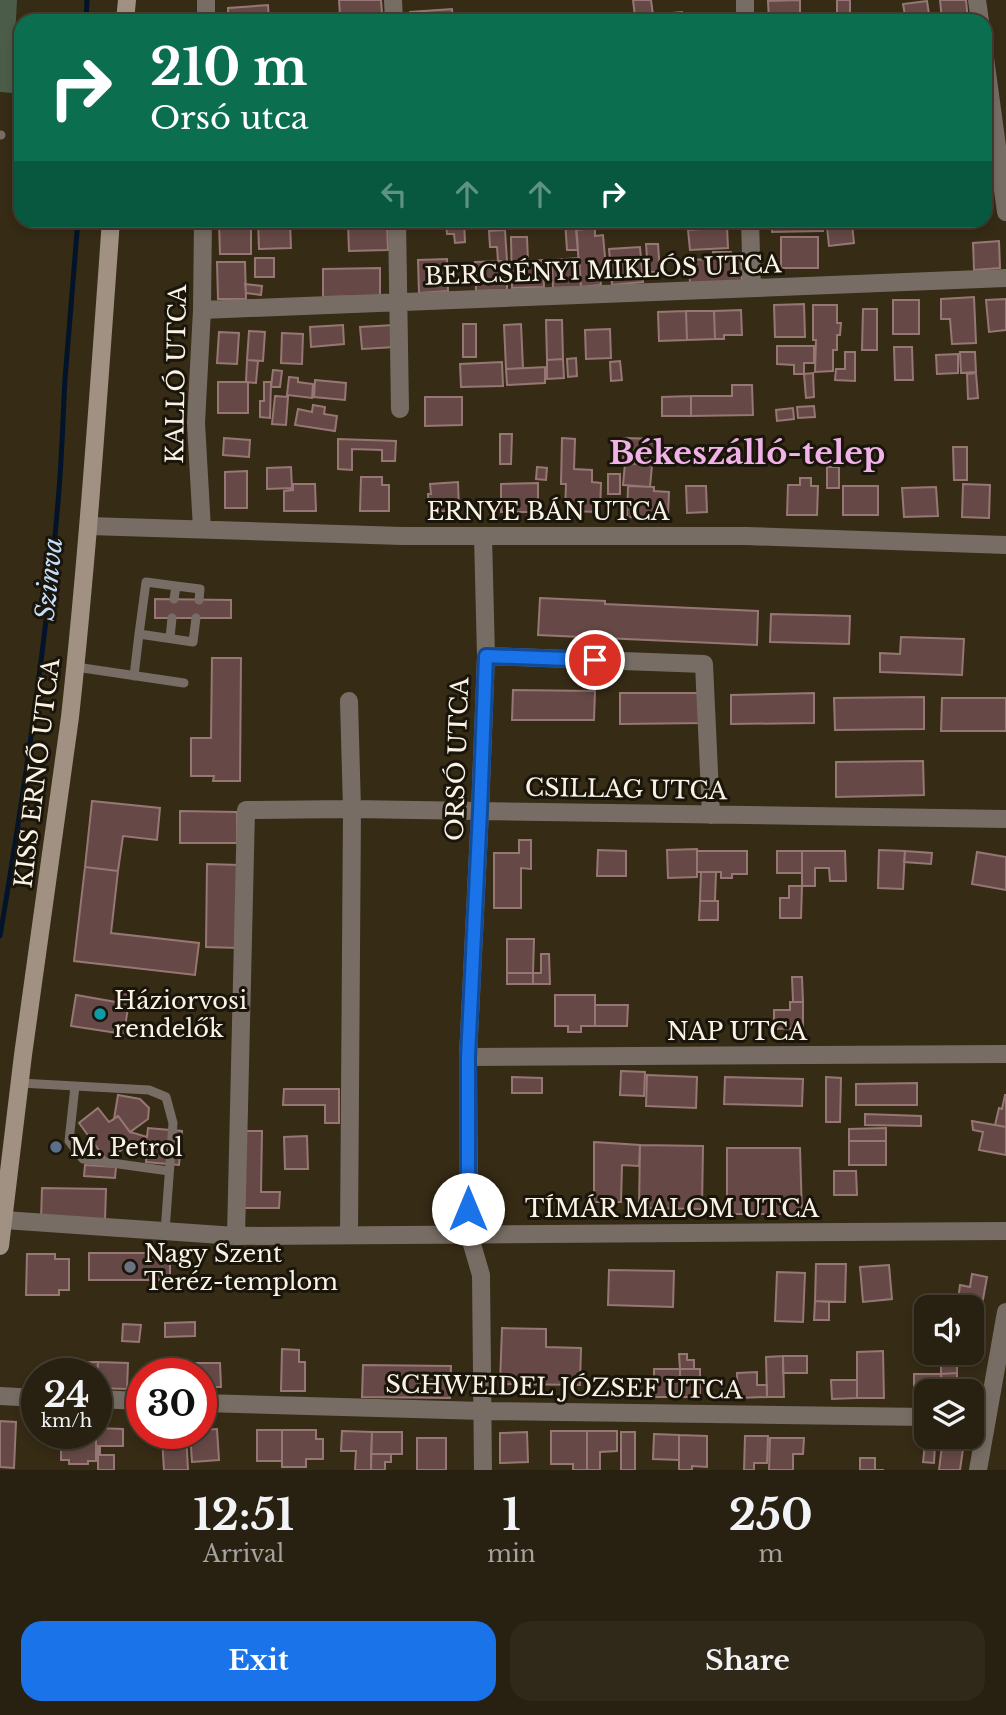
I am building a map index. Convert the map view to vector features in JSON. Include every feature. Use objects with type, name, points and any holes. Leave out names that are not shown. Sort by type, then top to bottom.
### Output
[{"type":"street","points":[[992,109],[1006,212]]},
{"type":"street","name":"KISS ERNŐ UTCA","points":[[0,1246],[76,667],[110,228]]},
{"type":"street","name":"KALLÓ UTCA","points":[[202,529],[197,423],[203,228]]},
{"type":"street","points":[[397,228],[400,409]]},
{"type":"street","points":[[750,228],[752,288]]},
{"type":"street","name":"BERCSÉNYI MIKLÓS UTCA","points":[[202,310],[1006,278]]},
{"type":"street","name":"ERNYE BÁN UTCA","points":[[89,526],[402,536],[746,536],[1006,545]]},
{"type":"street","points":[[483,536],[486,656]]},
{"type":"street","name":"ORSÓ UTCA","points":[[483,1470],[481,1275],[468,1234],[468,1057],[486,656],[705,664],[711,815]]},
{"type":"street","points":[[349,701],[352,809],[349,1235]]},
{"type":"street","name":"CSILLAG UTCA","points":[[236,1236],[246,810],[352,809],[1006,819]]},
{"type":"street","name":"NAP UTCA","points":[[468,1057],[1006,1054]]},
{"type":"street","name":"TÍMÁR MALOM UTCA","points":[[4,1220],[236,1236],[1006,1231]]},
{"type":"street","points":[[984,1398],[1006,1312]]},
{"type":"street","points":[[0,1396],[21,1397]]},
{"type":"street","name":"SCHWEIDEL JÓZSEF UTCA","points":[[217,1403],[483,1411],[914,1417]]},
{"type":"street","points":[[978,1449],[978,1470]]},
{"type":"lane","points":[[134,676],[146,582],[200,589],[199,600]]},
{"type":"lane","points":[[174,599],[176,586]]},
{"type":"lane","points":[[170,638],[172,618]]},
{"type":"lane","points":[[139,634],[192,642],[196,618]]},
{"type":"lane","points":[[76,667],[184,683]]},
{"type":"lane","points":[[20,1083],[149,1090],[166,1097],[173,1123],[165,1231]]},
{"type":"lane","points":[[75,1086],[69,1141],[83,1158],[169,1171]]},
{"type":"green space","points":[[0,0],[17,0],[16,14],[14,14],[12,93],[0,92]]},
{"type":"building","points":[[339,0],[381,0],[382,13],[340,14]]},
{"type":"building","points":[[633,0],[651,0],[653,14],[635,14]]},
{"type":"building","points":[[800,0],[800,14],[769,14],[768,1]]},
{"type":"building","points":[[837,0],[850,0],[850,13],[837,13]]},
{"type":"building","points":[[940,0],[966,0],[967,14],[941,14]]},
{"type":"building","points":[[927,1],[929,14],[905,14],[903,4]]},
{"type":"building","points":[[268,5],[269,14],[228,14],[228,8]]},
{"type":"building","points":[[452,9],[452,14],[410,14]]},
{"type":"building","points":[[219,228],[251,228],[251,254],[220,254]]},
{"type":"building","points":[[258,228],[290,228],[291,248],[259,249]]},
{"type":"building","points":[[348,228],[387,228],[388,250],[349,251]]},
{"type":"building","points":[[446,228],[464,228],[465,242],[455,243],[454,234],[447,234]]},
{"type":"building","points":[[566,228],[577,228],[578,250],[567,250]]},
{"type":"building","points":[[595,228],[595,236],[603,235],[607,279],[600,279],[601,285],[581,287],[576,230]]},
{"type":"building","points":[[727,228],[728,248],[690,250],[688,230]]},
{"type":"building","points":[[772,228],[823,228],[823,231],[772,232]]},
{"type":"building","points":[[827,228],[852,228],[854,243],[829,246]]},
{"type":"building","points":[[505,230],[507,261],[498,261],[497,247],[490,247],[489,231]]},
{"type":"building","points":[[511,237],[527,237],[528,261],[543,260],[544,287],[512,288]]},
{"type":"building","points":[[781,237],[818,237],[818,268],[781,268]]},
{"type":"building","points":[[999,241],[1000,268],[974,270],[973,243]]},
{"type":"building","points":[[646,244],[658,244],[660,272],[648,272]]},
{"type":"building","points":[[640,247],[643,282],[612,285],[609,249]]},
{"type":"building","points":[[713,252],[731,252],[732,258],[741,258],[742,281],[690,284],[689,260],[713,259]]},
{"type":"building","points":[[255,258],[274,258],[274,277],[255,277]]},
{"type":"building","points":[[579,258],[581,287],[553,288],[552,260]]},
{"type":"building","points":[[447,259],[448,291],[419,293],[418,260]]},
{"type":"building","points":[[507,261],[507,290],[476,291],[475,262]]},
{"type":"building","points":[[217,262],[245,262],[246,299],[218,299]]},
{"type":"building","points":[[380,268],[380,296],[323,297],[323,269]]},
{"type":"building","points":[[245,284],[262,286],[261,295],[246,293]]},
{"type":"building","points":[[974,297],[976,343],[952,344],[950,319],[941,319],[941,299]]},
{"type":"building","points":[[1006,299],[1006,330],[989,332],[986,300]]},
{"type":"building","points":[[893,300],[919,300],[919,334],[893,334]]},
{"type":"building","points":[[804,304],[805,337],[775,337],[774,305]]},
{"type":"building","points":[[813,305],[837,305],[837,323],[841,323],[840,335],[837,335],[837,350],[833,350],[833,371],[815,372]]},
{"type":"building","points":[[863,309],[877,309],[877,350],[862,350]]},
{"type":"building","points":[[741,310],[742,335],[724,335],[724,339],[715,339],[714,311]]},
{"type":"building","points":[[686,311],[714,311],[715,339],[687,340]]},
{"type":"building","points":[[686,311],[687,340],[659,341],[658,312]]},
{"type":"building","points":[[546,320],[562,320],[563,359],[547,360]]},
{"type":"building","points":[[463,324],[476,324],[476,357],[463,357]]},
{"type":"building","points":[[521,324],[523,368],[506,369],[504,325]]},
{"type":"building","points":[[343,325],[344,344],[311,347],[310,327]]},
{"type":"building","points":[[394,325],[395,347],[362,349],[360,327]]},
{"type":"building","points":[[610,329],[611,358],[586,359],[585,330]]},
{"type":"building","points":[[249,331],[265,332],[263,361],[247,360]]},
{"type":"building","points":[[219,332],[239,333],[237,364],[217,363]]},
{"type":"building","points":[[282,333],[303,334],[302,364],[281,363]]},
{"type":"building","points":[[777,346],[814,346],[814,363],[804,363],[804,374],[794,374],[794,365],[777,364]]},
{"type":"building","points":[[894,347],[912,347],[913,380],[895,380]]},
{"type":"building","points":[[845,352],[855,352],[855,381],[835,380],[836,369],[845,369]]},
{"type":"building","points":[[960,352],[975,352],[976,372],[961,373]]},
{"type":"building","points":[[958,354],[958,373],[937,374],[936,355]]},
{"type":"building","points":[[576,358],[577,376],[568,377],[567,359]]},
{"type":"building","points":[[563,359],[564,378],[547,379],[547,360]]},
{"type":"building","points":[[247,360],[258,361],[256,383],[246,382]]},
{"type":"building","points":[[620,361],[622,380],[611,381],[610,362]]},
{"type":"building","points":[[502,362],[503,386],[461,387],[460,364]]},
{"type":"building","points":[[545,367],[545,383],[507,385],[506,369]]},
{"type":"building","points":[[273,370],[282,371],[280,387],[271,387]]},
{"type":"building","points":[[813,373],[814,397],[806,398],[804,374]]},
{"type":"building","points":[[976,373],[978,398],[968,399],[967,374]]},
{"type":"building","points":[[289,377],[298,378],[298,382],[313,384],[312,398],[287,395]]},
{"type":"building","points":[[315,380],[346,383],[345,400],[314,397]]},
{"type":"building","points":[[218,382],[248,382],[248,413],[218,413]]},
{"type":"building","points":[[264,382],[271,382],[270,418],[260,417],[260,401],[264,401]]},
{"type":"building","points":[[732,385],[752,385],[753,415],[691,416],[691,396],[732,396]]},
{"type":"building","points":[[275,396],[288,397],[286,425],[272,424]]},
{"type":"building","points":[[691,396],[691,416],[662,416],[662,397]]},
{"type":"building","points":[[425,397],[462,397],[462,425],[425,426]]},
{"type":"building","points":[[313,405],[325,407],[324,414],[337,416],[335,431],[295,425],[298,409],[312,412]]},
{"type":"building","points":[[814,406],[815,417],[798,418],[797,407]]},
{"type":"building","points":[[793,408],[794,419],[777,421],[776,410]]},
{"type":"building","points":[[500,434],[512,434],[511,464],[500,464]]},
{"type":"building","points":[[224,438],[250,440],[249,457],[223,455]]},
{"type":"building","points":[[562,438],[575,439],[574,469],[592,470],[592,482],[601,483],[600,512],[565,511],[566,484],[561,484]]},
{"type":"building","points":[[624,438],[659,439],[659,464],[623,462]]},
{"type":"building","points":[[338,439],[396,441],[395,461],[382,461],[382,450],[352,449],[352,470],[338,469]]},
{"type":"building","points":[[953,447],[967,447],[967,480],[954,480]]},
{"type":"building","points":[[625,463],[652,465],[650,487],[623,485]]},
{"type":"building","points":[[291,467],[292,488],[267,489],[267,468]]},
{"type":"building","points":[[537,467],[547,468],[546,480],[536,479]]},
{"type":"building","points":[[827,467],[839,467],[839,488],[827,488]]},
{"type":"building","points":[[247,471],[247,508],[225,508],[225,472]]},
{"type":"building","points":[[608,474],[620,474],[620,494],[608,494]]},
{"type":"building","points":[[361,477],[382,477],[382,485],[389,485],[389,511],[360,511]]},
{"type":"building","points":[[800,478],[811,478],[811,486],[818,486],[817,515],[787,515],[788,485],[800,485]]},
{"type":"building","points":[[458,482],[459,510],[429,512],[430,484]]},
{"type":"building","points":[[538,483],[538,506],[530,505],[530,512],[501,512],[501,484]]},
{"type":"building","points":[[293,484],[315,484],[316,511],[284,511],[284,491],[293,490]]},
{"type":"building","points":[[963,484],[990,485],[989,518],[962,517]]},
{"type":"building","points":[[628,486],[654,487],[654,491],[669,492],[668,514],[655,514],[655,518],[627,517]]},
{"type":"building","points":[[686,486],[706,486],[707,512],[687,513]]},
{"type":"building","points":[[843,486],[878,486],[878,515],[843,515]]},
{"type":"building","points":[[936,487],[938,516],[904,517],[902,488]]},
{"type":"building","points":[[540,598],[605,601],[605,604],[758,611],[757,645],[538,635]]},
{"type":"building","points":[[155,599],[231,600],[231,618],[155,618]]},
{"type":"building","points":[[771,614],[850,616],[849,644],[770,642]]},
{"type":"building","points":[[901,637],[964,639],[962,675],[880,672],[880,653],[900,654]]},
{"type":"building","points":[[212,658],[241,658],[240,781],[213,781],[214,776],[191,776],[191,738],[211,738]]},
{"type":"building","points":[[513,690],[595,691],[594,720],[512,720]]},
{"type":"building","points":[[620,693],[704,693],[704,723],[620,724]]},
{"type":"building","points":[[814,693],[814,723],[731,724],[731,695]]},
{"type":"building","points":[[924,697],[924,729],[835,730],[834,698]]},
{"type":"building","points":[[942,698],[1006,698],[1006,731],[941,731]]},
{"type":"building","points":[[923,761],[924,795],[836,797],[836,762]]},
{"type":"building","points":[[92,801],[160,808],[157,840],[123,836],[118,871],[85,867]]},
{"type":"building","points":[[180,811],[237,812],[237,843],[180,843]]},
{"type":"building","points":[[519,840],[531,840],[531,869],[521,868],[521,908],[494,908],[494,853],[519,853]]},
{"type":"building","points":[[697,849],[697,877],[668,878],[667,850]]},
{"type":"building","points":[[598,850],[626,851],[626,876],[597,876]]},
{"type":"building","points":[[879,850],[905,851],[903,889],[878,888]]},
{"type":"building","points":[[697,851],[747,851],[747,874],[732,874],[732,878],[721,878],[721,872],[697,872]]},
{"type":"building","points":[[777,851],[802,851],[802,873],[777,873]]},
{"type":"building","points":[[802,851],[845,851],[846,881],[830,881],[829,868],[815,868],[815,886],[802,886]]},
{"type":"building","points":[[905,851],[932,853],[931,864],[904,862]]},
{"type":"building","points":[[977,852],[1006,857],[1006,890],[972,884]]},
{"type":"building","points":[[207,864],[239,865],[238,948],[206,947]]},
{"type":"building","points":[[85,867],[118,871],[111,933],[199,943],[195,975],[74,961]]},
{"type":"building","points":[[701,872],[716,872],[715,901],[700,901]]},
{"type":"building","points":[[789,886],[802,886],[801,918],[780,918],[780,898],[789,898]]},
{"type":"building","points":[[700,901],[718,901],[718,920],[699,920]]},
{"type":"building","points":[[507,939],[534,939],[533,973],[507,973]]},
{"type":"building","points":[[541,954],[549,954],[550,984],[533,984],[533,973],[541,973]]},
{"type":"building","points":[[507,973],[533,973],[533,984],[507,984]]},
{"type":"building","points":[[792,977],[802,977],[803,1002],[793,1002]]},
{"type":"building","name":"Háziorvosi rendelők","points":[[117,992],[130,994],[124,1034],[71,1026],[76,995],[116,1002]]},
{"type":"building","points":[[555,995],[595,995],[595,1026],[581,1026],[581,1032],[568,1032],[568,1026],[555,1026]]},
{"type":"building","points":[[790,1002],[803,1002],[803,1028],[774,1029],[774,1010],[790,1010]]},
{"type":"building","points":[[595,1005],[628,1005],[627,1026],[595,1026]]},
{"type":"building","points":[[621,1071],[645,1072],[644,1096],[620,1095]]},
{"type":"building","points":[[647,1075],[697,1077],[696,1108],[646,1106]]},
{"type":"building","points":[[512,1077],[542,1078],[542,1093],[512,1093]]},
{"type":"building","points":[[725,1077],[803,1079],[802,1106],[724,1104]]},
{"type":"building","points":[[826,1077],[841,1078],[840,1122],[826,1122]]},
{"type":"building","points":[[917,1083],[917,1105],[856,1105],[856,1084]]},
{"type":"building","points":[[284,1089],[339,1089],[339,1123],[325,1123],[325,1105],[283,1105]]},
{"type":"building","points":[[118,1095],[140,1099],[149,1108],[148,1119],[130,1132],[118,1116],[114,1119]]},
{"type":"building","points":[[1006,1095],[1006,1127],[995,1125]]},
{"type":"building","points":[[98,1108],[109,1122],[118,1116],[130,1132],[147,1137],[148,1128],[182,1131],[179,1165],[146,1162],[147,1150],[128,1145],[107,1161],[79,1123]]},
{"type":"building","points":[[865,1114],[921,1116],[921,1126],[865,1125]]},
{"type":"building","points":[[972,1121],[1006,1127],[1006,1155],[979,1150],[983,1132],[973,1130]]},
{"type":"building","points":[[886,1128],[886,1141],[849,1141],[849,1129]]},
{"type":"building","points":[[241,1131],[262,1131],[261,1192],[280,1192],[279,1208],[241,1208]]},
{"type":"building","points":[[307,1136],[308,1169],[285,1169],[284,1137]]},
{"type":"building","points":[[849,1141],[886,1141],[886,1165],[849,1165]]},
{"type":"building","points":[[594,1142],[640,1145],[639,1166],[622,1165],[621,1202],[594,1202]]},
{"type":"building","points":[[640,1145],[703,1146],[702,1209],[639,1208]]},
{"type":"building","points":[[727,1148],[800,1148],[802,1214],[727,1214]]},
{"type":"building","points":[[85,1165],[116,1167],[115,1178],[84,1176]]},
{"type":"building","points":[[834,1171],[856,1171],[857,1195],[834,1195]]},
{"type":"building","points":[[42,1188],[106,1189],[105,1221],[41,1220]]},
{"type":"building","name":"Nagy Szent Teréz-templom","points":[[89,1253],[170,1253],[170,1280],[89,1280]]},
{"type":"building","points":[[27,1254],[55,1254],[55,1259],[69,1259],[69,1290],[59,1290],[59,1295],[26,1295]]},
{"type":"building","points":[[816,1264],[846,1264],[845,1302],[815,1301]]},
{"type":"building","points":[[889,1265],[892,1299],[863,1302],[860,1267]]},
{"type":"building","points":[[609,1270],[674,1271],[673,1307],[608,1305]]},
{"type":"building","points":[[777,1272],[805,1273],[803,1322],[775,1321]]},
{"type":"building","points":[[972,1274],[987,1277],[984,1295],[959,1295],[960,1285],[970,1287]]},
{"type":"building","points":[[815,1301],[829,1302],[829,1320],[814,1320]]},
{"type":"building","points":[[195,1322],[195,1336],[165,1337],[165,1323]]},
{"type":"building","points":[[123,1324],[141,1325],[139,1342],[122,1341]]},
{"type":"building","points":[[502,1328],[546,1329],[546,1347],[581,1348],[580,1385],[500,1384]]},
{"type":"building","points":[[282,1349],[299,1350],[299,1362],[305,1362],[305,1391],[281,1391]]},
{"type":"building","points":[[883,1351],[884,1398],[857,1398],[857,1352]]},
{"type":"building","points":[[679,1354],[687,1354],[687,1360],[694,1360],[694,1369],[680,1369]]},
{"type":"building","points":[[783,1356],[807,1356],[807,1373],[783,1373]]},
{"type":"building","points":[[783,1356],[784,1397],[767,1397],[766,1357]]},
{"type":"building","points":[[112,1362],[126,1363],[126,1389],[112,1388]]},
{"type":"building","points":[[217,1363],[220,1363],[221,1387],[217,1387]]},
{"type":"building","points":[[363,1365],[451,1366],[450,1398],[362,1397]]},
{"type":"building","points":[[941,1365],[957,1365],[957,1373],[941,1374]]},
{"type":"building","points":[[654,1369],[680,1369],[680,1397],[654,1397]]},
{"type":"building","points":[[680,1369],[700,1369],[700,1397],[680,1397]]},
{"type":"building","points":[[757,1372],[757,1385],[767,1385],[767,1397],[738,1398],[737,1373]]},
{"type":"building","points":[[957,1373],[957,1379],[941,1379],[941,1374]]},
{"type":"building","points":[[914,1374],[941,1374],[941,1379],[914,1379]]},
{"type":"building","points":[[831,1380],[857,1380],[857,1398],[832,1399]]},
{"type":"building","points":[[0,1421],[16,1422],[14,1468],[0,1467]]},
{"type":"building","points":[[112,1429],[123,1429],[123,1446],[112,1446]]},
{"type":"building","points":[[217,1429],[219,1460],[192,1462],[191,1449],[217,1449]]},
{"type":"building","points":[[257,1430],[282,1430],[282,1461],[257,1461]]},
{"type":"building","points":[[282,1430],[316,1430],[316,1439],[323,1439],[323,1459],[306,1459],[306,1467],[282,1467]]},
{"type":"building","points":[[342,1431],[372,1432],[371,1470],[355,1470],[356,1451],[341,1451]]},
{"type":"building","points":[[551,1431],[587,1431],[587,1470],[573,1470],[573,1464],[551,1464]]},
{"type":"building","points":[[587,1431],[617,1431],[617,1451],[600,1452],[600,1470],[587,1470]]},
{"type":"building","points":[[372,1432],[402,1432],[402,1454],[371,1454]]},
{"type":"building","points":[[527,1432],[528,1462],[500,1463],[500,1433]]},
{"type":"building","points":[[621,1432],[635,1432],[635,1470],[621,1470]]},
{"type":"building","points":[[654,1434],[679,1435],[679,1460],[653,1459]]},
{"type":"building","points":[[679,1435],[707,1436],[707,1467],[692,1466],[692,1470],[679,1470]]},
{"type":"building","points":[[745,1436],[768,1436],[767,1463],[754,1463],[754,1470],[744,1470]]},
{"type":"building","points":[[417,1438],[446,1438],[446,1470],[417,1470]]},
{"type":"building","points":[[770,1438],[804,1438],[803,1454],[793,1454],[793,1470],[769,1470]]},
{"type":"building","points":[[61,1449],[96,1449],[96,1461],[88,1461],[88,1464],[69,1464],[69,1460],[61,1460]]},
{"type":"building","points":[[98,1449],[100,1455],[114,1455],[114,1470],[98,1470]]},
{"type":"building","points":[[163,1449],[187,1449],[188,1470],[164,1470]]},
{"type":"building","points":[[924,1449],[935,1449],[934,1463],[923,1462]]},
{"type":"building","points":[[942,1449],[963,1449],[960,1470],[939,1470]]},
{"type":"building","points":[[371,1454],[391,1454],[391,1462],[385,1462],[385,1470],[371,1470]]},
{"type":"building","points":[[860,1458],[875,1458],[875,1470],[860,1470]]},
{"type":"waterway","name":"Szinva","points":[[86,14],[87,0]]},
{"type":"waterway","name":"Szinva","points":[[0,936],[42,658],[59,490],[77,228]]},
{"type":"place","name":"Háziorvosi rendelők","points":[[100,1014]]},
{"type":"place","name":"M. Petrol","points":[[56,1147]]},
{"type":"place","name":"Nagy Szent Teréz-templom","points":[[130,1267]]},
{"type":"district","name":"Békeszálló-telep","points":[[747,453]]},
{"type":"route","points":[[468,1209],[468,1057],[486,656],[595,660]]}]
